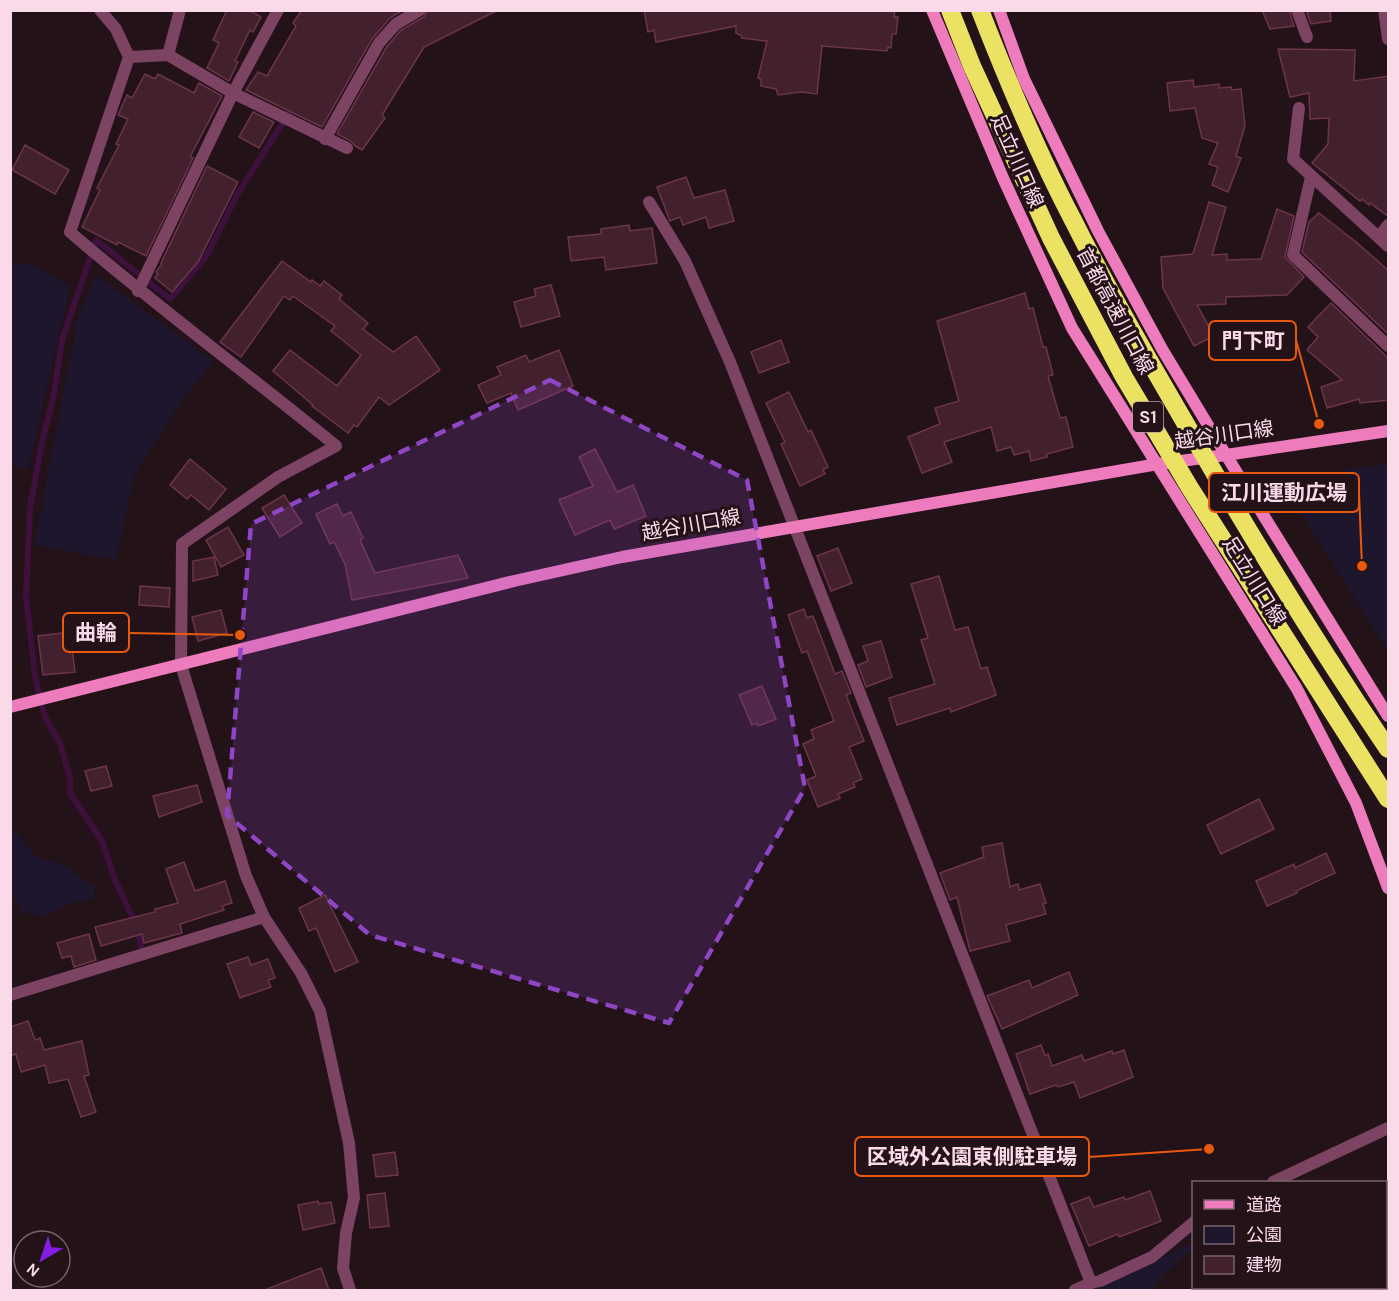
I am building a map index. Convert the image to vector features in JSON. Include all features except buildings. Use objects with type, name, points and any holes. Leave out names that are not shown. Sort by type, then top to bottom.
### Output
[{"type":"highway","name":"首都高速川口線","points":[[950,10],[972,66],[1051,238],[1124,377],[1190,488],[1389,799]]},
{"type":"highway","name":"首都高速川口線","points":[[980,10],[1006,79],[1072,221],[1112,296],[1241,518],[1345,685],[1389,749]]},
{"type":"main road","name":"足立川口線","points":[[932,10],[1003,178],[1072,328],[1298,689],[1356,803],[1389,888]]},
{"type":"main road","name":"足立川口線","points":[[999,10],[1024,79],[1098,231],[1162,349],[1389,716]]},
{"type":"main road","name":"越谷川口線","points":[[10,707],[514,581],[622,557],[1158,464],[1389,431]]},
{"type":"street","points":[[100,10],[116,29],[129,57],[70,232],[138,291],[242,369],[336,446],[278,477],[182,544],[181,665],[246,876],[264,917],[301,973],[320,1011],[349,1143],[354,1198],[346,1233],[343,1268],[350,1290]]},
{"type":"street","points":[[168,55],[180,10]]},
{"type":"street","points":[[138,291],[233,93],[278,10]]},
{"type":"street","points":[[325,139],[379,43],[396,24],[420,10]]},
{"type":"street","points":[[1297,10],[1307,37]]},
{"type":"street","points":[[1384,10],[1388,34]]},
{"type":"street","points":[[129,57],[168,55],[233,93],[347,148]]},
{"type":"street","points":[[1299,108],[1293,159],[1389,246]]},
{"type":"street","points":[[1311,177],[1293,255],[1389,346]]},
{"type":"street","points":[[649,202],[685,261],[730,362],[1091,1283]]},
{"type":"street","points":[[1379,237],[1389,225]]},
{"type":"street","points":[[10,995],[264,917]]},
{"type":"street","points":[[1275,1181],[1389,1128]]},
{"type":"street","points":[[1075,1290],[1152,1257],[1192,1224]]},
{"type":"highlighted area","points":[[550,380],[747,480],[805,788],[669,1023],[370,935],[227,815],[251,524]]},
{"type":"green space","points":[[11,262],[34,265],[70,287],[28,469],[11,465]]},
{"type":"green space","points":[[96,275],[213,361],[183,398],[134,475],[116,560],[34,545],[78,317]]},
{"type":"green space","points":[[1388,463],[1388,651],[1281,481]]},
{"type":"green space","points":[[10,832],[16,833],[37,857],[62,865],[95,886],[93,900],[74,902],[45,916],[24,913],[11,896]]},
{"type":"green space","points":[[1192,1243],[1192,1249],[1168,1270],[1151,1290],[1093,1290]]},
{"type":"waterway","points":[[141,946],[136,925],[115,880],[102,841],[70,793],[70,778],[60,743],[45,717],[35,677],[26,596],[30,507],[54,394],[62,340],[96,240],[170,299],[207,255],[237,195],[294,105]]},
{"type":"place","name":"門下町","points":[[1319,424]]},
{"type":"place","name":"江川運動広場","points":[[1362,566]]},
{"type":"place","name":"曲輪","points":[[240,635]]},
{"type":"place","name":"区域外公園東側駐車場","points":[[1209,1149]]}]
